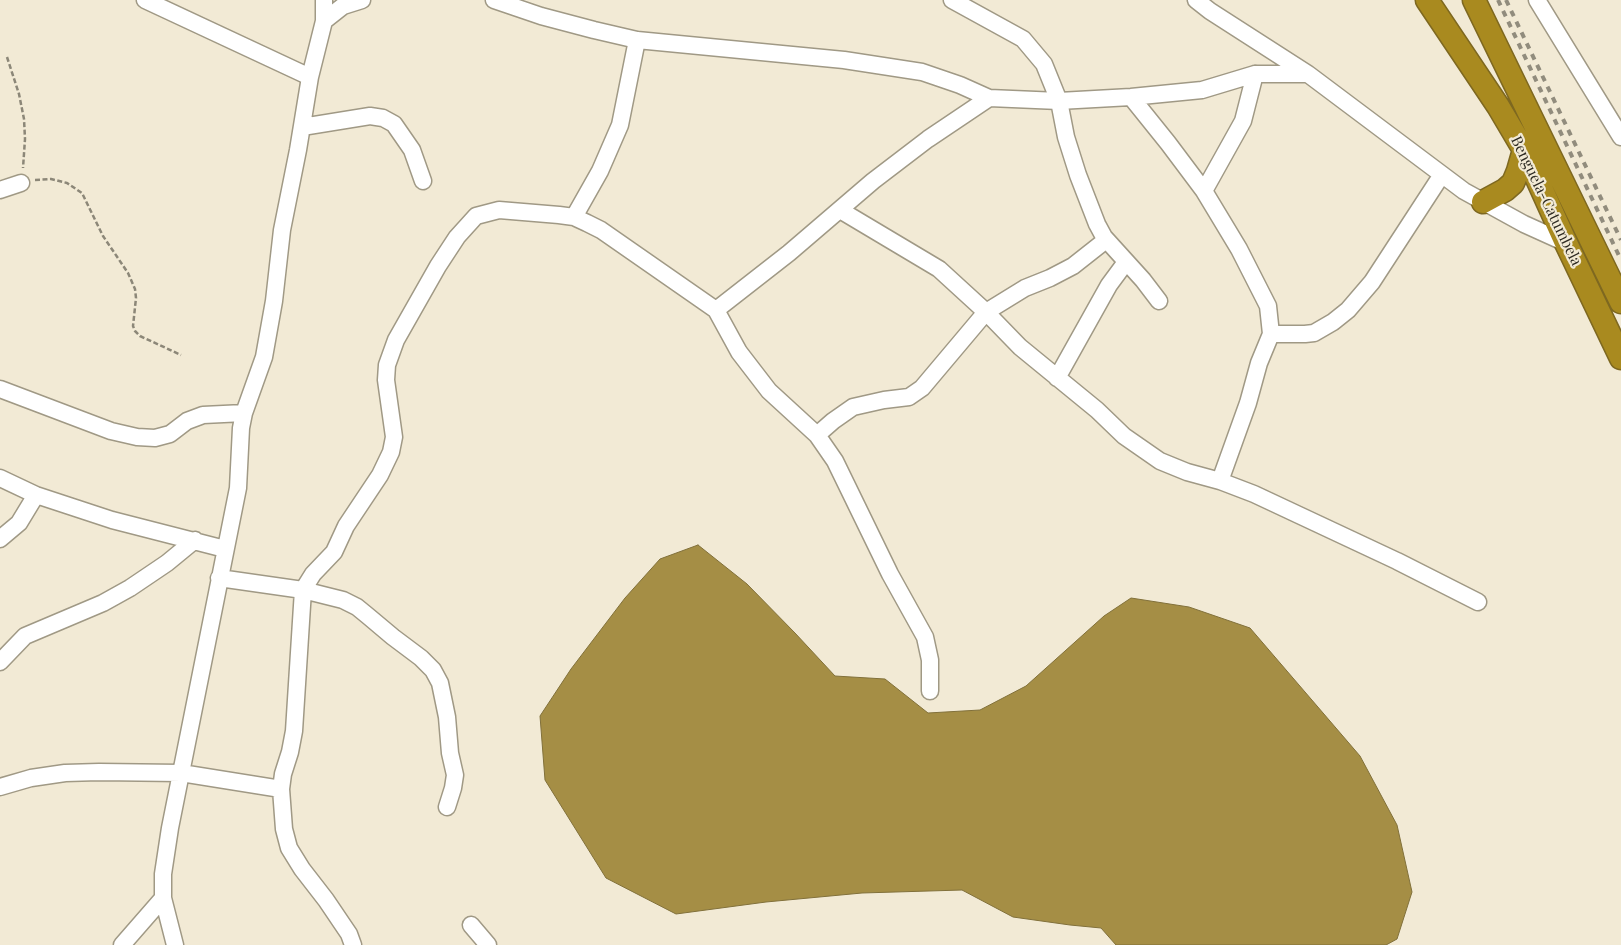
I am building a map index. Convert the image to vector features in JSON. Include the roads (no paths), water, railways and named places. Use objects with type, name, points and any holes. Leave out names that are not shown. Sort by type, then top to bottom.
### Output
[{"type":"highway","name":"Benguela-Catumbela","points":[[1427,0],[1498,106],[1524,150],[1621,358]]},
{"type":"highway","name":"Benguela-Catumbela","points":[[1474,0],[1621,302]]},
{"type":"highway","points":[[1483,202],[1505,190],[1513,182],[1524,150]]},
{"type":"street","points":[[145,0],[310,77]]},
{"type":"street","points":[[175,945],[163,898],[165,865],[181,773],[238,488],[241,428],[244,413],[264,357],[274,301],[282,230],[310,77],[324,21],[324,0]]},
{"type":"street","points":[[324,21],[343,6],[362,0]]},
{"type":"street","points":[[494,0],[541,16],[637,40],[844,60],[922,72],[960,85],[989,98],[1058,101],[1131,97],[1202,90],[1255,74],[1308,74]]},
{"type":"street","points":[[952,0],[1023,39],[1044,64],[1058,101],[1066,137],[1086,198],[1097,224],[1106,240],[1143,280],[1159,301]]},
{"type":"street","points":[[1196,0],[1308,74],[1441,176],[1483,202],[1566,243]]},
{"type":"street","points":[[1537,0],[1621,137]]},
{"type":"street","points":[[574,217],[600,171],[620,125],[637,40]]},
{"type":"street","points":[[1204,192],[1243,122],[1255,74]]},
{"type":"street","points":[[1131,97],[1204,192],[1239,250],[1268,306],[1270,334],[1220,481]]},
{"type":"street","points":[[716,310],[896,163],[989,98]]},
{"type":"street","points":[[302,127],[370,116],[383,118],[394,124],[412,150],[423,181]]},
{"type":"street","points":[[1270,334],[1305,334],[1314,332],[1333,322],[1348,310],[1372,282],[1441,176]]},
{"type":"street","points":[[0,190],[22,182]]},
{"type":"street","points":[[353,945],[349,934],[289,848],[284,829],[281,789],[294,732],[303,590],[313,574],[334,552],[346,526],[380,474],[391,452],[394,437],[386,380],[387,364],[396,340],[438,266],[457,237],[476,216],[499,210],[574,217],[601,230],[716,310],[739,352],[769,391],[817,435],[835,461],[890,574],[925,637],[930,660],[930,691]]},
{"type":"street","points":[[840,210],[939,269],[986,312],[1020,347],[1097,410],[1124,436],[1160,461],[1187,472],[1220,481],[1301,516],[1478,602]]},
{"type":"street","points":[[817,435],[833,420],[853,407],[909,396],[922,388],[986,312],[1025,288],[1073,266],[1106,240]]},
{"type":"street","points":[[1057,378],[1109,285],[1126,262]]},
{"type":"street","points":[[0,389],[111,431],[155,438],[170,434],[187,421],[204,415],[244,413]]},
{"type":"street","points":[[0,478],[36,495],[112,520],[225,549]]},
{"type":"street","points":[[1,538],[19,522],[36,495]]},
{"type":"street","points":[[0,662],[25,636],[103,603],[130,588],[167,563],[194,540]]},
{"type":"street","points":[[219,578],[303,590],[343,600],[357,607],[421,658],[433,670],[440,683],[447,717],[450,753],[455,774],[447,807]]},
{"type":"street","points":[[0,788],[31,778],[65,773],[181,773],[281,789]]},
{"type":"street","points":[[122,945],[163,898]]},
{"type":"street","points":[[471,925],[488,945]]},
{"type":"railway","points":[[1498,0],[1621,260]]},
{"type":"railway","points":[[1506,0],[1621,240]]}]
